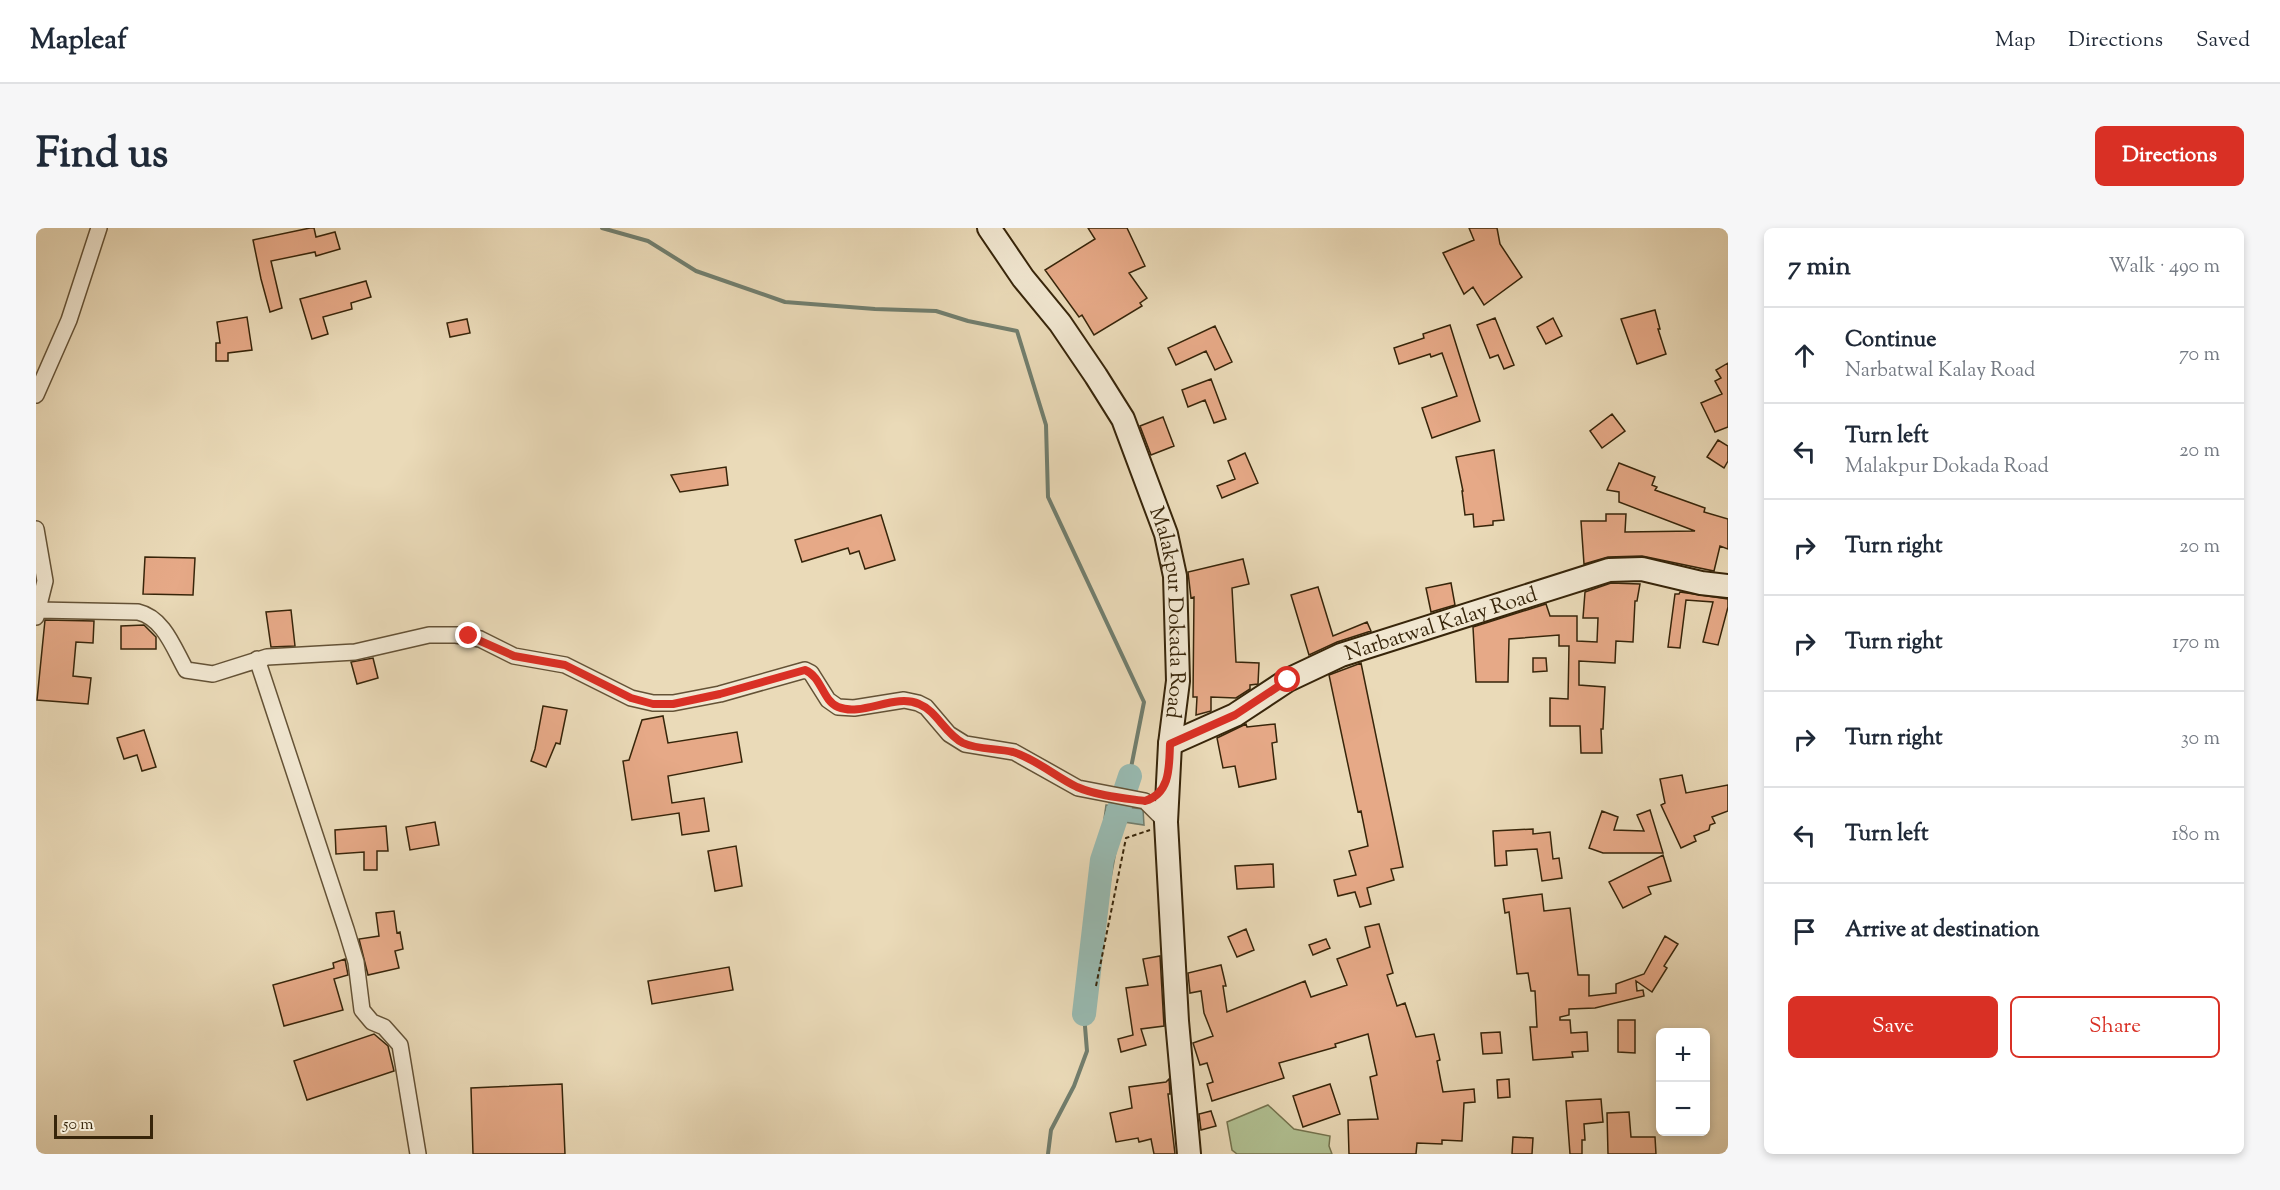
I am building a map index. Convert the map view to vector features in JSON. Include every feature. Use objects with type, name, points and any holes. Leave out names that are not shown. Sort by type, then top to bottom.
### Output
[{"type":"street","points":[[36,394],[69,320],[99,228]]},
{"type":"street","name":"Malakpur Dokada Road","points":[[989,228],[1023,278],[1078,349],[1123,419],[1166,534],[1175,576],[1178,681],[1170,744],[1166,823],[1177,1021],[1189,1154]]},
{"type":"street","points":[[36,529],[45,581],[37,614],[138,612],[149,615],[162,627],[186,670],[193,672],[213,674],[224,672],[257,659],[354,652],[429,635],[469,636],[514,656],[565,665],[631,698],[653,704],[673,704],[720,694],[805,670],[811,673],[828,700],[838,707],[860,708],[904,700],[918,703],[926,707],[949,734],[964,744],[1014,752],[1078,788],[1145,801],[1166,823]]},
{"type":"street","name":"Narbatwal Kalay Road","points":[[1170,744],[1235,715],[1288,680],[1341,655],[1609,570],[1642,569],[1701,583],[1728,586]]},
{"type":"street","points":[[257,659],[356,962],[362,1010],[372,1022],[384,1027],[400,1045],[418,1154]]},
{"type":"street","points":[[1145,801],[1154,796],[1168,780]]},
{"type":"path","points":[[1096,986],[1126,838],[1166,823]]},
{"type":"green space","points":[[1268,1105],[1294,1129],[1330,1136],[1329,1146],[1332,1154],[1237,1154],[1232,1150],[1227,1122]]},
{"type":"water","points":[[1106,805],[1143,809],[1144,825],[1104,819]]},
{"type":"building","points":[[314,228],[316,237],[335,232],[340,249],[316,256],[315,252],[271,261],[282,308],[270,312],[253,240]]},
{"type":"building","points":[[1088,228],[1127,228],[1145,266],[1129,273],[1147,298],[1140,303],[1142,306],[1094,335],[1082,315],[1079,317],[1045,270],[1095,239]]},
{"type":"building","points":[[1469,228],[1497,228],[1500,244],[1522,277],[1484,305],[1473,287],[1464,294],[1443,253],[1474,240]]},
{"type":"building","points":[[366,281],[371,297],[351,303],[352,309],[323,317],[328,334],[312,339],[300,299]]},
{"type":"building","points":[[1655,310],[1666,354],[1637,364],[1621,319]]},
{"type":"building","points":[[247,317],[252,350],[228,353],[228,361],[216,361],[216,343],[220,343],[217,322]]},
{"type":"building","points":[[1495,318],[1514,365],[1504,369],[1498,355],[1490,358],[1477,325]]},
{"type":"building","points":[[1553,318],[1562,336],[1546,344],[1537,327]]},
{"type":"building","points":[[467,319],[470,333],[450,337],[447,323]]},
{"type":"building","points":[[1450,325],[1480,421],[1432,438],[1422,408],[1457,396],[1442,353],[1431,357],[1430,354],[1399,364],[1394,348],[1424,338],[1423,334]]},
{"type":"building","points":[[1215,326],[1232,362],[1215,370],[1206,351],[1176,365],[1168,348]]},
{"type":"building","points":[[1728,363],[1728,427],[1715,432],[1701,403],[1722,394],[1715,381],[1721,378],[1716,370]]},
{"type":"building","points":[[1211,379],[1226,419],[1214,423],[1205,400],[1188,407],[1182,390]]},
{"type":"building","points":[[1612,414],[1625,431],[1602,448],[1590,431]]},
{"type":"building","points":[[1163,417],[1174,446],[1151,455],[1140,426]]},
{"type":"building","points":[[1718,440],[1728,446],[1728,461],[1724,468],[1707,457]]},
{"type":"building","points":[[1494,450],[1504,520],[1493,521],[1493,525],[1474,527],[1473,514],[1465,515],[1456,457]]},
{"type":"building","points":[[1245,453],[1258,483],[1222,498],[1217,486],[1235,479],[1228,461]]},
{"type":"building","points":[[1619,463],[1655,477],[1652,485],[1657,487],[1655,490],[1705,508],[1704,512],[1728,519],[1728,549],[1720,546],[1714,571],[1642,556],[1608,557],[1584,564],[1581,521],[1606,521],[1606,514],[1626,514],[1625,532],[1695,531],[1619,502],[1619,492],[1607,490]]},
{"type":"building","points":[[726,467],[728,485],[680,492],[671,475]]},
{"type":"building","points":[[881,515],[895,560],[865,569],[859,551],[850,554],[848,548],[802,562],[795,540]]},
{"type":"building","points":[[145,557],[195,558],[193,595],[143,594]]},
{"type":"building","points":[[1243,559],[1249,584],[1232,588],[1236,662],[1259,663],[1258,684],[1250,685],[1250,689],[1236,698],[1211,697],[1211,711],[1196,715],[1197,697],[1193,697],[1194,597],[1191,598],[1188,572]]},
{"type":"building","points":[[1451,583],[1455,605],[1431,612],[1426,588]]},
{"type":"building","points":[[1611,583],[1640,584],[1637,601],[1635,601],[1633,642],[1616,641],[1615,663],[1579,661],[1579,685],[1605,687],[1603,729],[1601,729],[1602,753],[1581,753],[1580,726],[1550,726],[1550,698],[1568,699],[1569,646],[1559,646],[1559,635],[1509,639],[1508,682],[1476,682],[1473,627],[1546,604],[1550,616],[1577,616],[1577,641],[1597,642],[1598,618],[1583,618],[1585,592]]},
{"type":"building","points":[[1318,587],[1333,636],[1367,622],[1371,631],[1337,642],[1309,655],[1291,595]]},
{"type":"building","points":[[1680,592],[1728,599],[1718,645],[1703,642],[1713,602],[1686,600],[1680,648],[1668,647],[1675,594]]},
{"type":"building","points":[[291,610],[295,646],[271,647],[266,612]]},
{"type":"building","points":[[45,620],[94,621],[93,643],[76,642],[73,676],[91,678],[88,704],[37,700]]},
{"type":"building","points":[[144,625],[156,637],[156,649],[121,649],[121,626]]},
{"type":"building","points":[[373,658],[378,678],[357,684],[351,662]]},
{"type":"building","points":[[1533,658],[1546,658],[1547,671],[1533,672]]},
{"type":"building","points":[[1361,663],[1403,867],[1391,869],[1394,880],[1367,888],[1371,904],[1360,907],[1355,892],[1338,896],[1334,880],[1356,875],[1349,851],[1368,846],[1361,811],[1358,812],[1329,675]]},
{"type":"building","points":[[543,706],[567,710],[560,744],[556,743],[546,767],[531,761]]},
{"type":"building","points":[[663,716],[668,743],[737,732],[742,762],[668,776],[672,803],[704,798],[709,831],[682,835],[679,813],[632,820],[623,761],[629,760],[642,720]]},
{"type":"building","points":[[1246,724],[1247,727],[1275,724],[1277,742],[1272,743],[1276,779],[1239,787],[1235,766],[1223,768],[1217,738]]},
{"type":"building","points":[[144,730],[156,767],[142,771],[137,755],[124,759],[117,738]]},
{"type":"building","points":[[1682,775],[1686,793],[1728,785],[1728,811],[1712,817],[1715,823],[1710,825],[1709,830],[1694,836],[1696,841],[1681,848],[1661,805],[1665,803],[1660,779]]},
{"type":"building","points":[[1650,810],[1663,853],[1603,853],[1589,848],[1602,811],[1618,817],[1614,830],[1644,831],[1637,815]]},
{"type":"building","points":[[435,822],[439,845],[410,850],[406,827]]},
{"type":"building","points":[[386,826],[388,851],[377,851],[377,870],[364,870],[364,852],[336,854],[335,830]]},
{"type":"building","points":[[1533,829],[1533,834],[1550,832],[1553,859],[1559,858],[1562,878],[1542,881],[1537,849],[1506,851],[1507,865],[1495,866],[1493,831]]},
{"type":"building","points":[[736,846],[742,886],[715,891],[708,851]]},
{"type":"building","points":[[1663,855],[1671,881],[1648,887],[1651,894],[1623,908],[1609,882]]},
{"type":"building","points":[[1273,864],[1274,887],[1237,889],[1235,866]]},
{"type":"building","points":[[1542,894],[1544,911],[1570,908],[1578,975],[1589,975],[1589,996],[1616,993],[1616,984],[1644,974],[1665,936],[1678,944],[1664,966],[1667,968],[1652,992],[1636,981],[1637,991],[1643,990],[1644,996],[1595,1008],[1569,1009],[1569,1015],[1560,1017],[1560,1020],[1570,1020],[1571,1033],[1587,1032],[1588,1051],[1572,1052],[1573,1057],[1533,1060],[1530,1027],[1537,1027],[1535,991],[1531,991],[1528,973],[1517,974],[1509,912],[1505,913],[1503,899]]},
{"type":"building","points":[[394,911],[397,933],[400,932],[403,949],[395,951],[399,968],[368,975],[359,939],[379,936],[376,913]]},
{"type":"building","points":[[1379,924],[1393,973],[1387,975],[1397,1006],[1405,1003],[1416,1037],[1434,1034],[1440,1060],[1437,1061],[1443,1092],[1474,1089],[1475,1102],[1464,1103],[1462,1141],[1442,1140],[1442,1144],[1417,1143],[1416,1154],[1349,1154],[1348,1120],[1378,1119],[1370,1077],[1377,1075],[1368,1034],[1335,1044],[1336,1047],[1279,1063],[1284,1078],[1212,1101],[1207,1084],[1213,1082],[1207,1063],[1200,1065],[1193,1043],[1213,1036],[1204,1013],[1201,991],[1190,993],[1188,973],[1221,965],[1226,986],[1223,986],[1227,1012],[1305,981],[1311,997],[1347,985],[1337,959],[1370,947],[1365,927]]},
{"type":"building","points":[[1246,929],[1254,950],[1237,957],[1228,937]]},
{"type":"building","points":[[1326,939],[1330,948],[1313,955],[1309,945]]},
{"type":"building","points":[[1160,956],[1164,1026],[1141,1029],[1146,1045],[1121,1052],[1118,1039],[1133,1035],[1126,988],[1148,985],[1143,959]]},
{"type":"building","points":[[345,959],[348,975],[334,979],[343,1010],[284,1026],[273,985],[334,968],[333,963]]},
{"type":"building","points":[[729,967],[733,990],[652,1004],[648,981]]},
{"type":"building","points":[[1618,1020],[1635,1020],[1635,1053],[1618,1052]]},
{"type":"building","points":[[1500,1032],[1502,1053],[1483,1054],[1481,1033]]},
{"type":"building","points":[[374,1034],[388,1046],[394,1071],[307,1100],[294,1061]]},
{"type":"building","points":[[1169,1079],[1170,1094],[1168,1094],[1175,1154],[1154,1154],[1151,1139],[1139,1142],[1138,1138],[1116,1142],[1110,1113],[1132,1108],[1129,1087],[1166,1082]]},
{"type":"building","points":[[1509,1079],[1510,1097],[1498,1098],[1497,1080]]},
{"type":"building","points":[[562,1084],[565,1154],[473,1154],[471,1088]]},
{"type":"building","points":[[1330,1084],[1340,1114],[1303,1127],[1293,1096]]},
{"type":"building","points":[[1601,1099],[1603,1122],[1584,1124],[1585,1140],[1582,1140],[1582,1154],[1570,1154],[1566,1101]]},
{"type":"building","points":[[1211,1111],[1216,1126],[1201,1130],[1199,1114]]},
{"type":"building","points":[[1629,1112],[1631,1137],[1655,1137],[1656,1154],[1608,1154],[1607,1113]]},
{"type":"building","points":[[1513,1137],[1533,1138],[1532,1154],[1512,1154]]},
{"type":"waterway","points":[[602,228],[648,241],[696,271],[785,302],[936,311],[968,321],[1017,331],[1046,425],[1048,497],[1144,702],[1126,793]]},
{"type":"waterway","points":[[1084,1014],[1102,860],[1130,776]]},
{"type":"waterway","points":[[1048,1154],[1051,1130],[1074,1086],[1087,1051],[1084,1014],[1121,818]]},
{"type":"route","points":[[469,636],[514,656],[565,665],[631,698],[653,704],[673,704],[720,694],[805,670],[811,673],[820,684],[828,700],[838,707],[886,705],[904,700],[918,703],[926,707],[949,734],[964,744],[1014,752],[1078,788],[1145,801],[1154,796],[1168,780],[1170,744],[1235,715],[1288,680]]}]
